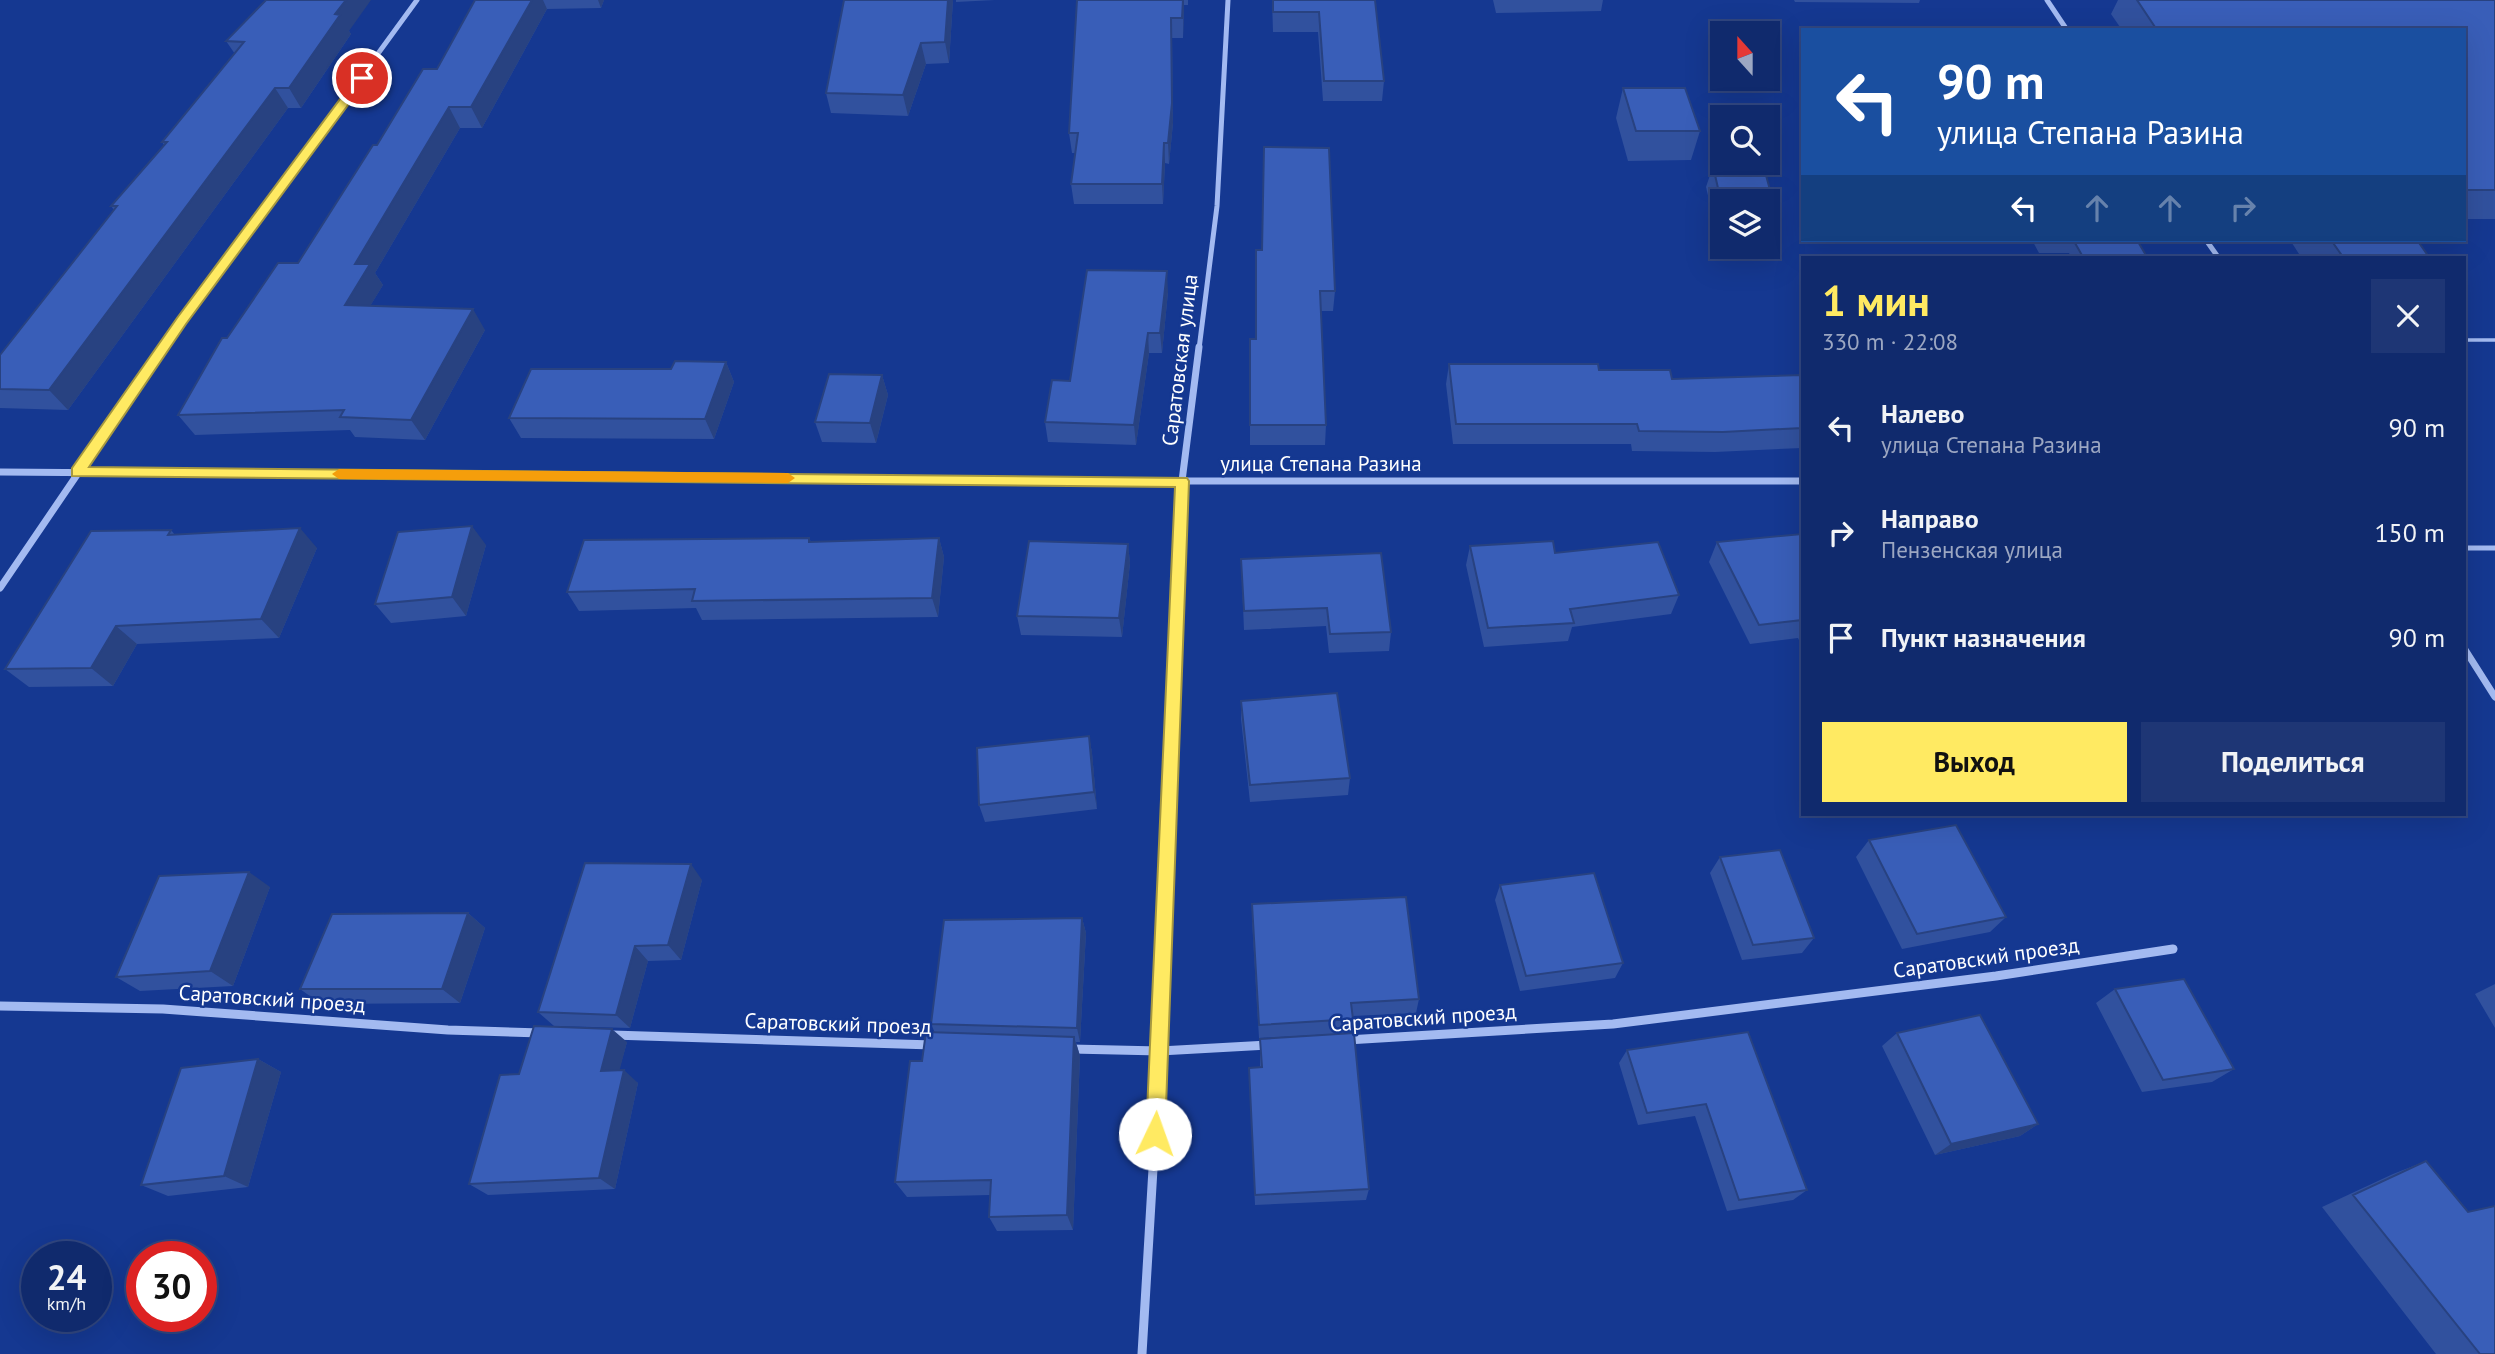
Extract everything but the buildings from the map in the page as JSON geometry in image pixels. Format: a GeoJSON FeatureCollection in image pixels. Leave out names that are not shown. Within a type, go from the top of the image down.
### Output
{"type":"FeatureCollection","features":[{"type":"Feature","properties":{"kind":"street"},"geometry":{"type":"LineString","coordinates":[[0,588],[182,321],[418,0]]}},
{"type":"Feature","properties":{"kind":"street","name":"Саратовская улица"},"geometry":{"type":"LineString","coordinates":[[1142,1354],[1160,1051],[1182,481],[1217,206],[1228,0]]}},
{"type":"Feature","properties":{"kind":"street"},"geometry":{"type":"LineString","coordinates":[[2047,0],[2066,28]]}},
{"type":"Feature","properties":{"kind":"street","name":"улица Степана Разина"},"geometry":{"type":"LineString","coordinates":[[0,472],[1182,481],[1801,481]]}},
{"type":"Feature","properties":{"kind":"street"},"geometry":{"type":"LineString","coordinates":[[2466,651],[2495,698]]}},
{"type":"Feature","properties":{"kind":"street","name":"Саратовский проезд"},"geometry":{"type":"LineString","coordinates":[[1339,1040],[1613,1024],[1996,976],[2173,949]]}},
{"type":"Feature","properties":{"kind":"street","name":"Саратовский проезд"},"geometry":{"type":"LineString","coordinates":[[0,1006],[163,1009],[448,1030],[546,1033]]}},
{"type":"Feature","properties":{"kind":"street","name":"Саратовский проезд"},"geometry":{"type":"LineString","coordinates":[[602,1035],[937,1045]]}},
{"type":"Feature","properties":{"kind":"street"},"geometry":{"type":"LineString","coordinates":[[1063,1048],[1160,1051],[1284,1044]]}},
{"type":"Feature","properties":{"kind":"lane"},"geometry":{"type":"LineString","coordinates":[[2466,340],[2495,340]]}},
{"type":"Feature","properties":{"kind":"lane"},"geometry":{"type":"LineString","coordinates":[[2466,548],[2495,548]]}},
{"type":"Feature","properties":{"kind":"slow traffic"},"geometry":{"type":"LineString","coordinates":[[339,474],[788,478]]}},
{"type":"Feature","properties":{"kind":"route"},"geometry":{"type":"LineString","coordinates":[[362,78],[182,321],[78,472],[1182,481],[1155,1134]]}}]}
